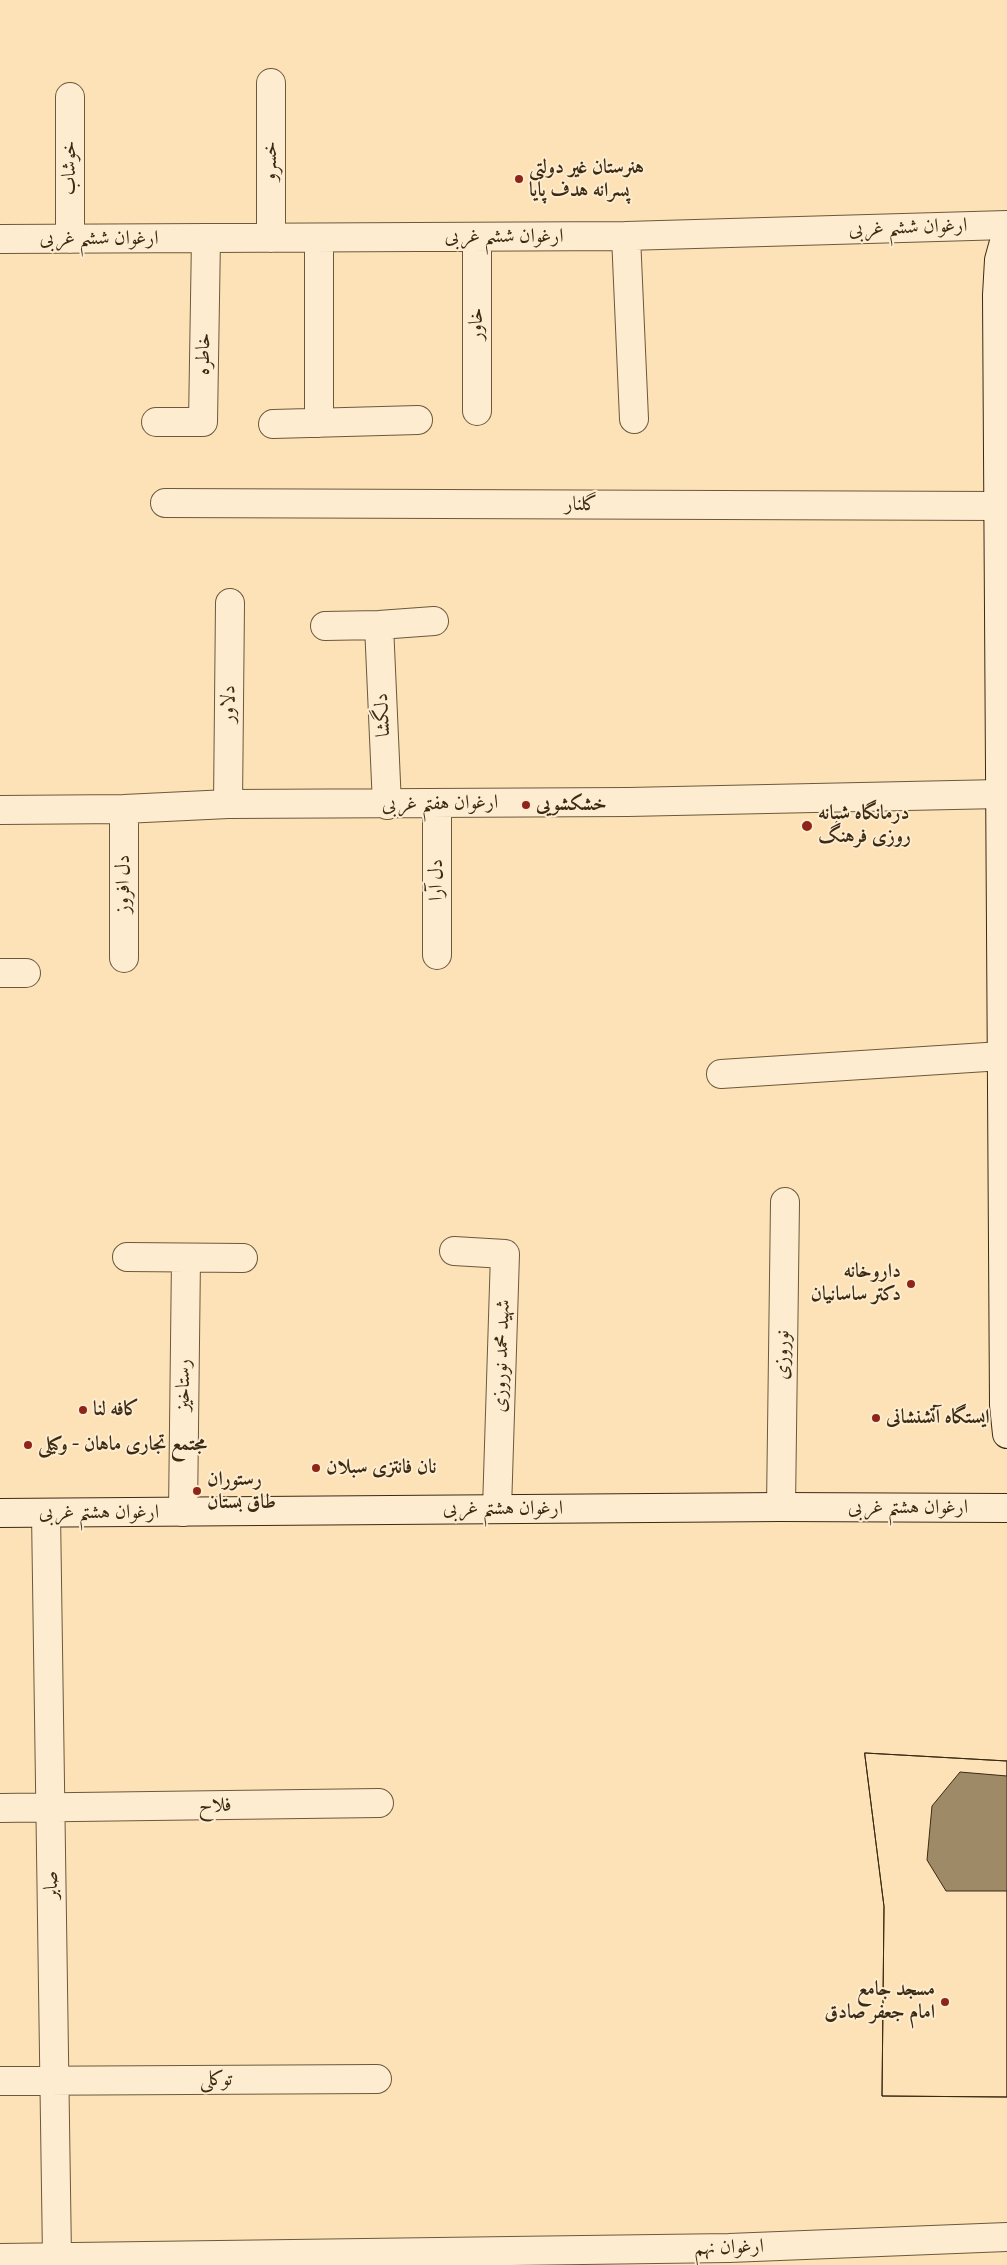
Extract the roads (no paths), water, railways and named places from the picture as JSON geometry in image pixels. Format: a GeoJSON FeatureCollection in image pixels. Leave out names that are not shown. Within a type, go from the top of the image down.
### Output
{"type":"FeatureCollection","features":[{"type":"Feature","properties":{"kind":"street","name":"خسرو"},"geometry":{"type":"LineString","coordinates":[[271,83],[271,238]]}},
{"type":"Feature","properties":{"kind":"street","name":"خوشاب"},"geometry":{"type":"LineString","coordinates":[[70,97],[70,239]]}},
{"type":"Feature","properties":{"kind":"street","name":"ارغوان ششم غربی"},"geometry":{"type":"LineString","coordinates":[[0,239],[626,236],[1007,226]]}},
{"type":"Feature","properties":{"kind":"street"},"geometry":{"type":"LineString","coordinates":[[1007,231],[999,260],[997,295],[1004,1405],[1007,1434]]}},
{"type":"Feature","properties":{"kind":"street"},"geometry":{"type":"LineString","coordinates":[[626,236],[634,419]]}},
{"type":"Feature","properties":{"kind":"street","name":"خاور"},"geometry":{"type":"LineString","coordinates":[[477,237],[477,411]]}},
{"type":"Feature","properties":{"kind":"street","name":"خاطره"},"geometry":{"type":"LineString","coordinates":[[156,422],[203,422],[206,238]]}},
{"type":"Feature","properties":{"kind":"street"},"geometry":{"type":"LineString","coordinates":[[319,423],[320,238]]}},
{"type":"Feature","properties":{"kind":"street"},"geometry":{"type":"LineString","coordinates":[[273,424],[418,420]]}},
{"type":"Feature","properties":{"kind":"street","name":"گلنار"},"geometry":{"type":"LineString","coordinates":[[165,503],[998,506]]}},
{"type":"Feature","properties":{"kind":"street","name":"دلاور"},"geometry":{"type":"LineString","coordinates":[[228,804],[230,603]]}},
{"type":"Feature","properties":{"kind":"street"},"geometry":{"type":"LineString","coordinates":[[325,626],[380,625],[434,621]]}},
{"type":"Feature","properties":{"kind":"street","name":"دلگشا"},"geometry":{"type":"LineString","coordinates":[[380,625],[388,805]]}},
{"type":"Feature","properties":{"kind":"street","name":"ارغوان هفتم غربی"},"geometry":{"type":"LineString","coordinates":[[0,810],[124,809],[228,804],[388,805],[1000,794]]}},
{"type":"Feature","properties":{"kind":"street","name":"دل آرا"},"geometry":{"type":"LineString","coordinates":[[437,804],[437,955]]}},
{"type":"Feature","properties":{"kind":"street","name":"دل افروز"},"geometry":{"type":"LineString","coordinates":[[124,809],[124,958]]}},
{"type":"Feature","properties":{"kind":"street"},"geometry":{"type":"LineString","coordinates":[[720,1074],[1002,1056]]}},
{"type":"Feature","properties":{"kind":"street","name":"نوروزی"},"geometry":{"type":"LineString","coordinates":[[781,1507],[785,1202]]}},
{"type":"Feature","properties":{"kind":"street","name":"شهید محمد نوروزی"},"geometry":{"type":"LineString","coordinates":[[454,1251],[505,1254],[497,1509]]}},
{"type":"Feature","properties":{"kind":"street"},"geometry":{"type":"LineString","coordinates":[[127,1257],[243,1258]]}},
{"type":"Feature","properties":{"kind":"street","name":"رستاخیز"},"geometry":{"type":"LineString","coordinates":[[183,1512],[186,1258]]}},
{"type":"Feature","properties":{"kind":"street","name":"ارغوان هشتم غربی"},"geometry":{"type":"LineString","coordinates":[[0,1513],[781,1507],[1007,1508]]}},
{"type":"Feature","properties":{"kind":"street","name":"صابر"},"geometry":{"type":"LineString","coordinates":[[46,1513],[57,2257]]}},
{"type":"Feature","properties":{"kind":"street","name":"فلاح"},"geometry":{"type":"LineString","coordinates":[[0,1808],[379,1803]]}},
{"type":"Feature","properties":{"kind":"street","name":"توکلی"},"geometry":{"type":"LineString","coordinates":[[0,2081],[377,2079]]}},
{"type":"Feature","properties":{"kind":"street","name":"ارغوان نهم"},"geometry":{"type":"LineString","coordinates":[[0,2258],[57,2257],[126,2260],[729,2257],[1007,2237]]}},
{"type":"Feature","properties":{"kind":"place","name":"هنرستان غیر دولتی پسرانه هدف پایا"},"geometry":{"type":"Point","coordinates":[519,179]}},
{"type":"Feature","properties":{"kind":"place","name":"خشکشویی"},"geometry":{"type":"Point","coordinates":[526,805]}},
{"type":"Feature","properties":{"kind":"place","name":"درمانگاه شبانه روزی فرهنگ"},"geometry":{"type":"Point","coordinates":[807,826]}},
{"type":"Feature","properties":{"kind":"place","name":"داروخانه دکتر ساسانیان"},"geometry":{"type":"Point","coordinates":[911,1284]}},
{"type":"Feature","properties":{"kind":"place","name":"کافه لنا"},"geometry":{"type":"Point","coordinates":[83,1410]}},
{"type":"Feature","properties":{"kind":"place","name":"ایستگاه آتشنشانی"},"geometry":{"type":"Point","coordinates":[876,1418]}},
{"type":"Feature","properties":{"kind":"place","name":"مجتمع تجاری ماهان - وکیلی"},"geometry":{"type":"Point","coordinates":[28,1445]}},
{"type":"Feature","properties":{"kind":"place","name":"نان فانتزی سبلان"},"geometry":{"type":"Point","coordinates":[316,1468]}},
{"type":"Feature","properties":{"kind":"place","name":"رستوران طاق بستان"},"geometry":{"type":"Point","coordinates":[197,1491]}},
{"type":"Feature","properties":{"kind":"place","name":"مسجد جامع امام جعفر صادق"},"geometry":{"type":"Point","coordinates":[945,2002]}}]}
